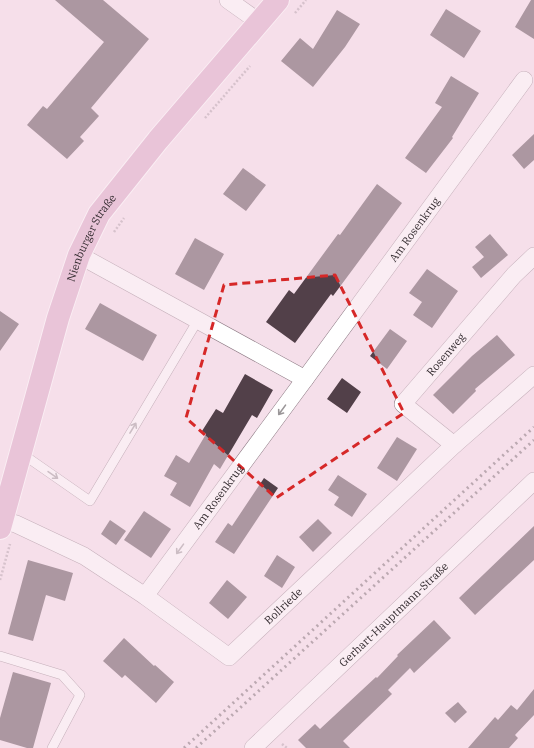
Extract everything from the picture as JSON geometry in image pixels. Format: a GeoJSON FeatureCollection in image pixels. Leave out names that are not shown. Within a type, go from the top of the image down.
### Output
{"type":"FeatureCollection","features":[{"type":"Feature","properties":{"kind":"main road","name":"Nienburger Straße"},"geometry":{"type":"LineString","coordinates":[[6,524],[21,453],[58,318],[79,255],[99,214],[158,140],[278,0]]}},
{"type":"Feature","properties":{"kind":"street"},"geometry":{"type":"LineString","coordinates":[[228,0],[260,22]]}},
{"type":"Feature","properties":{"kind":"street","name":"Am Rosenkrug"},"geometry":{"type":"LineString","coordinates":[[146,596],[524,80]]}},
{"type":"Feature","properties":{"kind":"street"},"geometry":{"type":"LineString","coordinates":[[79,255],[305,379]]}},
{"type":"Feature","properties":{"kind":"street","name":"Rosenweg"},"geometry":{"type":"LineString","coordinates":[[454,445],[403,404],[514,275],[534,256]]}},
{"type":"Feature","properties":{"kind":"street","name":"Bollriede"},"geometry":{"type":"LineString","coordinates":[[6,524],[84,556],[146,596],[229,657],[454,445],[534,375]]}},
{"type":"Feature","properties":{"kind":"street","name":"Gerhart-Hauptmann-Straße"},"geometry":{"type":"LineString","coordinates":[[253,748],[534,481]]}},
{"type":"Feature","properties":{"kind":"lane"},"geometry":{"type":"LineString","coordinates":[[21,453],[90,501],[198,320]]}},
{"type":"Feature","properties":{"kind":"lane"},"geometry":{"type":"LineString","coordinates":[[0,656],[62,675],[80,695],[52,748]]}},
{"type":"Feature","properties":{"kind":"path"},"geometry":{"type":"LineString","coordinates":[[291,17],[306,0]]}},
{"type":"Feature","properties":{"kind":"path"},"geometry":{"type":"LineString","coordinates":[[204,120],[253,63]]}},
{"type":"Feature","properties":{"kind":"path"},"geometry":{"type":"LineString","coordinates":[[110,238],[127,213]]}},
{"type":"Feature","properties":{"kind":"path"},"geometry":{"type":"LineString","coordinates":[[0,580],[6,524]]}},
{"type":"Feature","properties":{"kind":"highlighted area"},"geometry":{"type":"Polygon","coordinates":[[[335,275],[404,413],[276,498],[186,418],[224,285],[335,275]]]}},
{"type":"Feature","properties":{"kind":"building"},"geometry":{"type":"Polygon","coordinates":[[[55,0],[103,0],[149,39],[91,108],[99,116],[80,137],[84,141],[67,159],[27,125],[43,106],[47,109],[104,42],[55,0]]]}},
{"type":"Feature","properties":{"kind":"building"},"geometry":{"type":"Polygon","coordinates":[[[531,0],[534,0],[534,39],[515,27],[531,0]]]}},
{"type":"Feature","properties":{"kind":"building"},"geometry":{"type":"Polygon","coordinates":[[[446,9],[481,31],[464,58],[430,35],[446,9]]]}},
{"type":"Feature","properties":{"kind":"building"},"geometry":{"type":"Polygon","coordinates":[[[337,10],[360,24],[345,47],[313,87],[281,61],[300,38],[313,49],[337,10]]]}},
{"type":"Feature","properties":{"kind":"building"},"geometry":{"type":"Polygon","coordinates":[[[451,76],[479,93],[452,137],[453,138],[426,173],[405,158],[442,107],[435,103],[451,76]]]}},
{"type":"Feature","properties":{"kind":"building"},"geometry":{"type":"Polygon","coordinates":[[[534,134],[534,160],[524,169],[512,155],[534,134]]]}},
{"type":"Feature","properties":{"kind":"building"},"geometry":{"type":"Polygon","coordinates":[[[243,168],[266,185],[246,211],[223,194],[243,168]]]}},
{"type":"Feature","properties":{"kind":"building"},"geometry":{"type":"Polygon","coordinates":[[[377,184],[402,203],[333,296],[331,294],[295,343],[266,322],[289,290],[294,294],[377,184]]]}},
{"type":"Feature","properties":{"kind":"building"},"geometry":{"type":"Polygon","coordinates":[[[490,234],[508,255],[481,278],[472,267],[484,257],[475,247],[490,234]]]}},
{"type":"Feature","properties":{"kind":"building"},"geometry":{"type":"Polygon","coordinates":[[[195,238],[224,254],[204,290],[175,274],[195,238]]]}},
{"type":"Feature","properties":{"kind":"building"},"geometry":{"type":"Polygon","coordinates":[[[427,269],[458,291],[432,328],[413,315],[422,302],[409,293],[427,269]]]}},
{"type":"Feature","properties":{"kind":"building"},"geometry":{"type":"Polygon","coordinates":[[[100,303],[157,335],[143,361],[85,329],[100,303]]]}},
{"type":"Feature","properties":{"kind":"building"},"geometry":{"type":"Polygon","coordinates":[[[0,311],[19,324],[0,351],[0,311]]]}},
{"type":"Feature","properties":{"kind":"building"},"geometry":{"type":"Polygon","coordinates":[[[390,329],[407,341],[387,369],[370,356],[390,329]]]}},
{"type":"Feature","properties":{"kind":"building"},"geometry":{"type":"Polygon","coordinates":[[[497,335],[515,355],[475,389],[476,391],[453,414],[433,395],[472,356],[497,335]]]}},
{"type":"Feature","properties":{"kind":"building"},"geometry":{"type":"Polygon","coordinates":[[[245,374],[273,390],[257,418],[252,415],[220,469],[214,464],[190,507],[170,495],[177,483],[164,476],[176,455],[189,463],[206,434],[202,431],[216,409],[223,413],[245,374]]]}},
{"type":"Feature","properties":{"kind":"building"},"geometry":{"type":"Polygon","coordinates":[[[342,378],[361,392],[347,413],[327,399],[342,378]]]}},
{"type":"Feature","properties":{"kind":"building"},"geometry":{"type":"Polygon","coordinates":[[[397,437],[417,449],[397,481],[377,468],[397,437]]]}},
{"type":"Feature","properties":{"kind":"building"},"geometry":{"type":"Polygon","coordinates":[[[338,475],[367,494],[352,517],[334,505],[339,497],[328,490],[338,475]]]}},
{"type":"Feature","properties":{"kind":"building"},"geometry":{"type":"Polygon","coordinates":[[[264,478],[278,488],[234,554],[215,542],[228,523],[232,526],[264,478]]]}},
{"type":"Feature","properties":{"kind":"building"},"geometry":{"type":"Polygon","coordinates":[[[144,511],[171,529],[151,558],[124,540],[144,511]]]}},
{"type":"Feature","properties":{"kind":"building"},"geometry":{"type":"Polygon","coordinates":[[[318,519],[332,533],[313,552],[299,537],[318,519]]]}},
{"type":"Feature","properties":{"kind":"building"},"geometry":{"type":"Polygon","coordinates":[[[110,520],[126,531],[116,545],[101,534],[110,520]]]}},
{"type":"Feature","properties":{"kind":"building"},"geometry":{"type":"Polygon","coordinates":[[[534,526],[534,560],[475,615],[459,598],[534,526]]]}},
{"type":"Feature","properties":{"kind":"building"},"geometry":{"type":"Polygon","coordinates":[[[277,555],[295,567],[282,588],[264,576],[277,555]]]}},
{"type":"Feature","properties":{"kind":"building"},"geometry":{"type":"Polygon","coordinates":[[[28,560],[73,573],[65,601],[46,595],[33,641],[8,634],[28,560]]]}},
{"type":"Feature","properties":{"kind":"building"},"geometry":{"type":"Polygon","coordinates":[[[227,580],[247,597],[228,619],[209,603],[227,580]]]}},
{"type":"Feature","properties":{"kind":"building"},"geometry":{"type":"Polygon","coordinates":[[[434,620],[451,638],[414,673],[410,668],[388,690],[392,694],[343,741],[350,748],[306,748],[298,740],[315,724],[320,729],[376,677],[377,678],[398,656],[397,655],[434,620]]]}},
{"type":"Feature","properties":{"kind":"building"},"geometry":{"type":"Polygon","coordinates":[[[124,638],[154,666],[155,665],[174,682],[156,703],[125,675],[122,678],[103,661],[124,638]]]}},
{"type":"Feature","properties":{"kind":"building"},"geometry":{"type":"Polygon","coordinates":[[[13,672],[51,683],[33,748],[27,748],[0,740],[0,718],[13,672]]]}},
{"type":"Feature","properties":{"kind":"building"},"geometry":{"type":"Polygon","coordinates":[[[534,689],[534,715],[515,735],[518,738],[509,748],[468,748],[495,717],[498,720],[511,705],[517,710],[534,689]]]}},
{"type":"Feature","properties":{"kind":"building"},"geometry":{"type":"Polygon","coordinates":[[[458,702],[467,712],[455,723],[445,713],[458,702]]]}},
{"type":"Feature","properties":{"kind":"railway"},"geometry":{"type":"LineString","coordinates":[[184,748],[534,427]]}},
{"type":"Feature","properties":{"kind":"railway"},"geometry":{"type":"LineString","coordinates":[[196,748],[534,440]]}}]}
